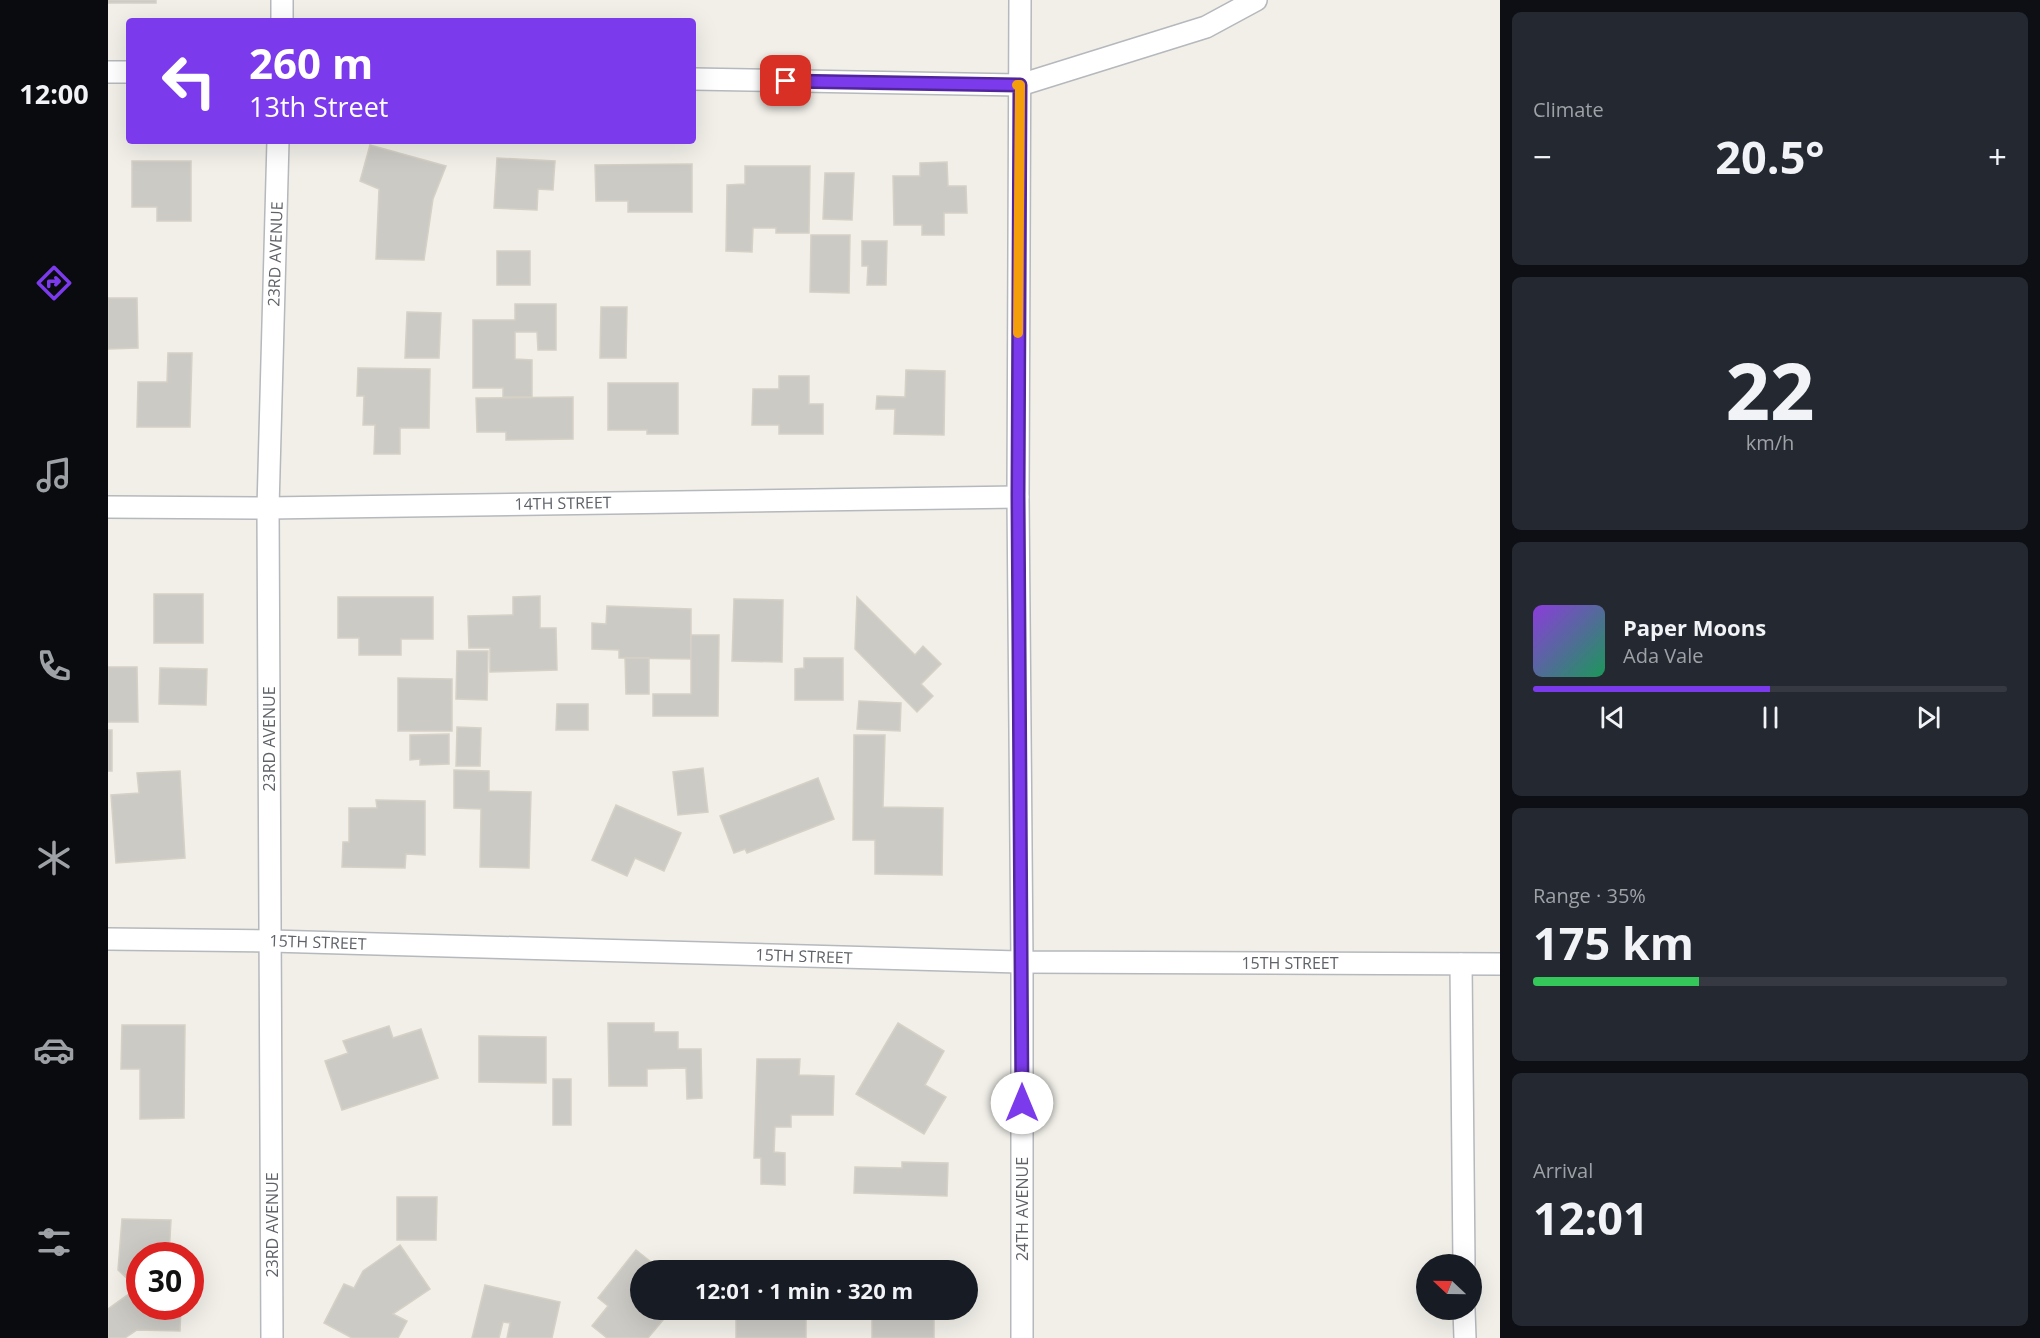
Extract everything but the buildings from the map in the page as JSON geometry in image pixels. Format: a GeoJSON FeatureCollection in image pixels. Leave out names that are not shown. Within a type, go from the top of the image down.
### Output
{"type":"FeatureCollection","features":[{"type":"Feature","properties":{"kind":"street"},"geometry":{"type":"LineString","coordinates":[[282,0],[282,18]]}},
{"type":"Feature","properties":{"kind":"street","name":"24TH AVENUE"},"geometry":{"type":"LineString","coordinates":[[1020,0],[1018,496],[1022,1338]]}},
{"type":"Feature","properties":{"kind":"street"},"geometry":{"type":"LineString","coordinates":[[696,79],[1020,85],[1206,27],[1256,0]]}},
{"type":"Feature","properties":{"kind":"street"},"geometry":{"type":"LineString","coordinates":[[108,72],[126,72]]}},
{"type":"Feature","properties":{"kind":"street","name":"23RD AVENUE"},"geometry":{"type":"LineString","coordinates":[[272,1338],[268,508],[278,144]]}},
{"type":"Feature","properties":{"kind":"street","name":"14TH STREET"},"geometry":{"type":"LineString","coordinates":[[108,507],[268,508],[1018,496]]}},
{"type":"Feature","properties":{"kind":"street","name":"15TH STREET"},"geometry":{"type":"LineString","coordinates":[[108,939],[271,941],[1022,962],[1500,964]]}},
{"type":"Feature","properties":{"kind":"street"},"geometry":{"type":"LineString","coordinates":[[1461,964],[1464,1254]]}},
{"type":"Feature","properties":{"kind":"street"},"geometry":{"type":"LineString","coordinates":[[1464,1320],[1465,1338]]}},
{"type":"Feature","properties":{"kind":"slow traffic"},"geometry":{"type":"LineString","coordinates":[[1017,85],[1020,85],[1018,333]]}},
{"type":"Feature","properties":{"kind":"route"},"geometry":{"type":"LineString","coordinates":[[786,81],[1020,85],[1018,496],[1022,1103]]}}]}
